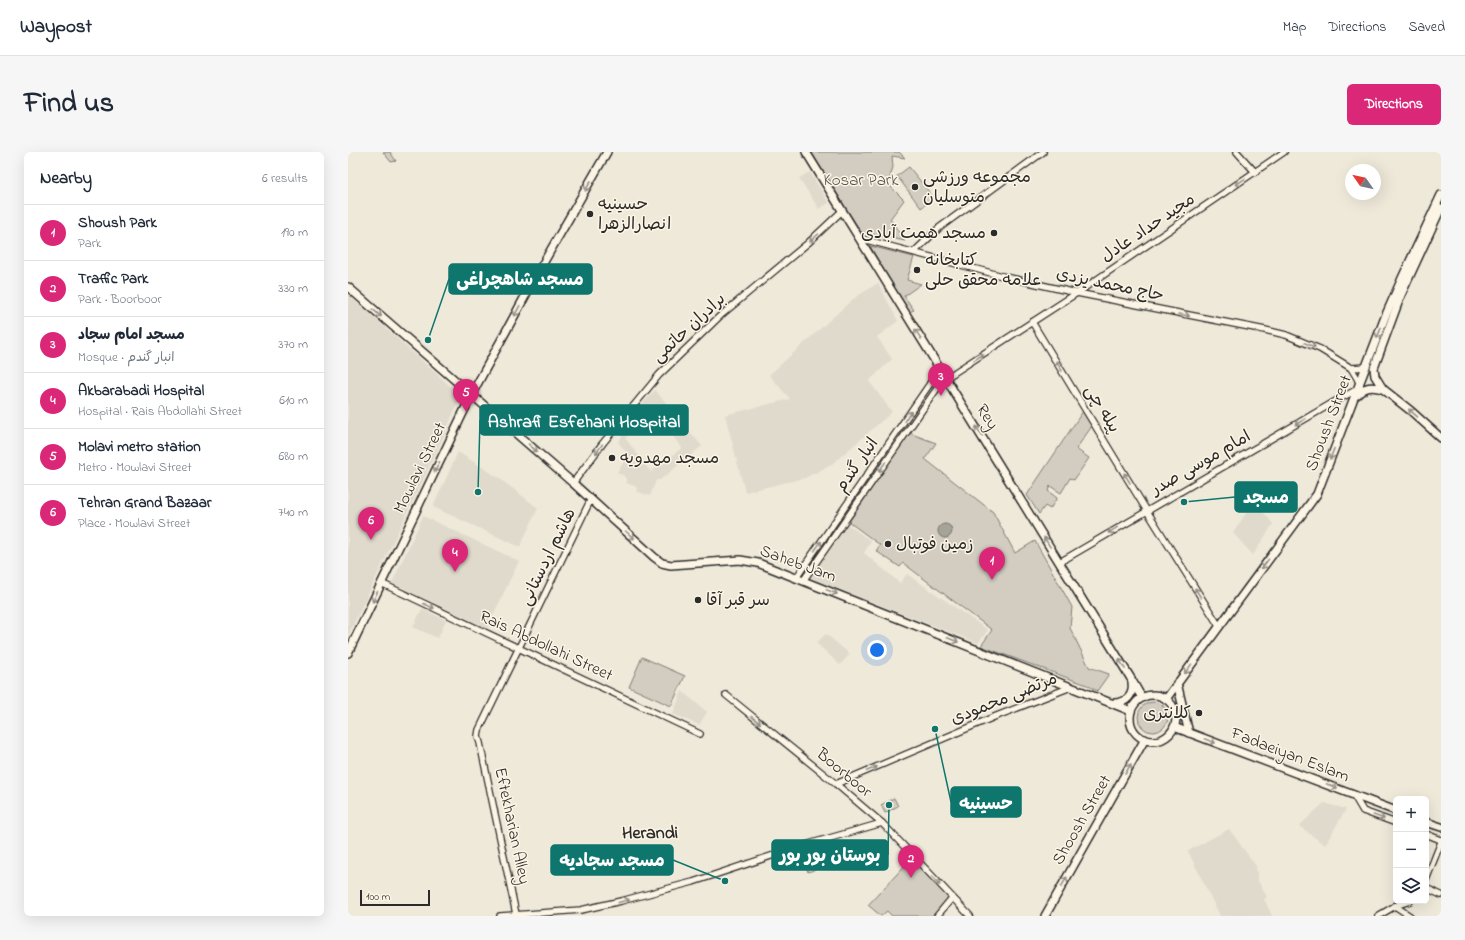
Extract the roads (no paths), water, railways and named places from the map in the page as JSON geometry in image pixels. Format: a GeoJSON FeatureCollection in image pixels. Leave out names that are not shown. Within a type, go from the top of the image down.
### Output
{"type":"FeatureCollection","features":[{"type":"Feature","properties":{"kind":"main road","name":"Mowlavi Street"},"geometry":{"type":"LineString","coordinates":[[348,653],[472,395],[541,267],[607,152]]}},
{"type":"Feature","properties":{"kind":"main road","name":"Rey"},"geometry":{"type":"LineString","coordinates":[[806,152],[1060,562],[1142,698]]}},
{"type":"Feature","properties":{"kind":"main road","name":"Shoush Street"},"geometry":{"type":"LineString","coordinates":[[1370,367],[1403,276],[1441,197]]}},
{"type":"Feature","properties":{"kind":"main road","name":"Shoush Street"},"geometry":{"type":"LineString","coordinates":[[1166,699],[1317,494],[1358,390],[1370,367],[1403,290],[1441,208]]}},
{"type":"Feature","properties":{"kind":"main road","name":"Saheb Jam"},"geometry":{"type":"LineString","coordinates":[[348,287],[573,483],[654,557],[667,565],[740,560],[758,563],[1131,711]]}},
{"type":"Feature","properties":{"kind":"main road"},"geometry":{"type":"LineString","coordinates":[[1370,367],[1383,389],[1411,410],[1441,438]]}},
{"type":"Feature","properties":{"kind":"main road"},"geometry":{"type":"LineString","coordinates":[[1358,390],[1360,391],[1369,387],[1383,389]]}},
{"type":"Feature","properties":{"kind":"main road"},"geometry":{"type":"LineString","coordinates":[[1112,703],[1124,701],[1131,696],[1132,688],[1130,677]]}},
{"type":"Feature","properties":{"kind":"main road"},"geometry":{"type":"LineString","coordinates":[[1177,683],[1189,733]]}},
{"type":"Feature","properties":{"kind":"main road"},"geometry":{"type":"LineString","coordinates":[[1153,695],[1166,699],[1175,711],[1176,716],[1174,727],[1161,739],[1144,739],[1132,728],[1130,717],[1131,711],[1142,698],[1153,695]]}},
{"type":"Feature","properties":{"kind":"main road","name":"Fadaeiyan Eslam"},"geometry":{"type":"LineString","coordinates":[[1174,727],[1393,809]]}},
{"type":"Feature","properties":{"kind":"main road","name":"Shoosh Street"},"geometry":{"type":"LineString","coordinates":[[1045,916],[1144,739]]}},
{"type":"Feature","properties":{"kind":"main road"},"geometry":{"type":"LineString","coordinates":[[1429,823],[1441,827]]}},
{"type":"Feature","properties":{"kind":"street"},"geometry":{"type":"LineString","coordinates":[[914,252],[939,228],[1043,152]]}},
{"type":"Feature","properties":{"kind":"street"},"geometry":{"type":"LineString","coordinates":[[1237,152],[1254,172]]}},
{"type":"Feature","properties":{"kind":"street","name":"مجید حداد عادل"},"geometry":{"type":"LineString","coordinates":[[946,378],[1077,294],[1284,152]]}},
{"type":"Feature","properties":{"kind":"street","name":"برادران حاتمی"},"geometry":{"type":"LineString","coordinates":[[573,483],[603,443],[659,375],[720,316],[805,245],[842,211]]}},
{"type":"Feature","properties":{"kind":"street","name":"حاج محمد یزدی"},"geometry":{"type":"LineString","coordinates":[[859,238],[1077,294],[1286,335],[1320,349],[1350,368],[1357,378],[1358,390]]}},
{"type":"Feature","properties":{"kind":"street","name":"پیله چی"},"geometry":{"type":"LineString","coordinates":[[1032,322],[1219,626]]}},
{"type":"Feature","properties":{"kind":"street","name":"انبار گندم"},"geometry":{"type":"LineString","coordinates":[[800,579],[929,385],[939,367]]}},
{"type":"Feature","properties":{"kind":"street"},"geometry":{"type":"LineString","coordinates":[[1350,368],[1370,367]]}},
{"type":"Feature","properties":{"kind":"street","name":"انبار گندم"},"geometry":{"type":"LineString","coordinates":[[800,579],[946,378]]}},
{"type":"Feature","properties":{"kind":"street","name":"امام موسی صدر"},"geometry":{"type":"LineString","coordinates":[[1060,562],[1341,398],[1358,390]]}},
{"type":"Feature","properties":{"kind":"street"},"geometry":{"type":"LineString","coordinates":[[893,437],[900,442]]}},
{"type":"Feature","properties":{"kind":"street","name":"هاشم اردستانی"},"geometry":{"type":"LineString","coordinates":[[484,721],[591,499]]}},
{"type":"Feature","properties":{"kind":"street","name":"Rais Abdollahi Street"},"geometry":{"type":"LineString","coordinates":[[381,583],[700,734]]}},
{"type":"Feature","properties":{"kind":"street","name":"مرتضی محمودی"},"geometry":{"type":"LineString","coordinates":[[836,784],[1072,687]]}},
{"type":"Feature","properties":{"kind":"street","name":"Boorboor"},"geometry":{"type":"LineString","coordinates":[[726,695],[882,823],[970,916]]}},
{"type":"Feature","properties":{"kind":"street","name":"Eftekharian Alley"},"geometry":{"type":"LineString","coordinates":[[484,721],[479,730],[480,743],[517,915]]}},
{"type":"Feature","properties":{"kind":"street"},"geometry":{"type":"LineString","coordinates":[[1353,794],[1363,811],[1393,822]]}},
{"type":"Feature","properties":{"kind":"street"},"geometry":{"type":"LineString","coordinates":[[500,916],[581,910],[622,901],[693,882],[795,848],[882,823]]}},
{"type":"Feature","properties":{"kind":"street"},"geometry":{"type":"LineString","coordinates":[[1429,835],[1441,841],[1429,872]]}},
{"type":"Feature","properties":{"kind":"street"},"geometry":{"type":"LineString","coordinates":[[1429,889],[1441,895]]}},
{"type":"Feature","properties":{"kind":"street"},"geometry":{"type":"LineString","coordinates":[[937,916],[952,898]]}},
{"type":"Feature","properties":{"kind":"street"},"geometry":{"type":"LineString","coordinates":[[1378,916],[1394,906],[1400,904]]}},
{"type":"Feature","properties":{"kind":"street"},"geometry":{"type":"LineString","coordinates":[[1394,906],[1410,916]]}},
{"type":"Feature","properties":{"kind":"place","name":"مجموعه ورزشی متوسلیان"},"geometry":{"type":"Point","coordinates":[915,187]}},
{"type":"Feature","properties":{"kind":"place","name":"حسینیه انصارالزهرا"},"geometry":{"type":"Point","coordinates":[590,214]}},
{"type":"Feature","properties":{"kind":"place","name":"مسجد همت آبادی"},"geometry":{"type":"Point","coordinates":[994,233]}},
{"type":"Feature","properties":{"kind":"place","name":"کتابخانه علامه محقق حلی"},"geometry":{"type":"Point","coordinates":[917,270]}},
{"type":"Feature","properties":{"kind":"place","name":"مسجد شاهچراغی"},"geometry":{"type":"Point","coordinates":[428,340]}},
{"type":"Feature","properties":{"kind":"place","name":"مسجد امام سجاد"},"geometry":{"type":"Point","coordinates":[941,396]}},
{"type":"Feature","properties":{"kind":"place","name":"Molavi metro station"},"geometry":{"type":"Point","coordinates":[466,412]}},
{"type":"Feature","properties":{"kind":"place","name":"مسجد مهدویه"},"geometry":{"type":"Point","coordinates":[612,458]}},
{"type":"Feature","properties":{"kind":"place","name":"Ashrafi Esfehani Hospital"},"geometry":{"type":"Point","coordinates":[478,492]}},
{"type":"Feature","properties":{"kind":"place","name":"مسجد"},"geometry":{"type":"Point","coordinates":[1184,502]}},
{"type":"Feature","properties":{"kind":"place","name":"Tehran Grand Bazaar"},"geometry":{"type":"Point","coordinates":[371,540]}},
{"type":"Feature","properties":{"kind":"place","name":"زمین فوتبال"},"geometry":{"type":"Point","coordinates":[888,544]}},
{"type":"Feature","properties":{"kind":"place","name":"Akbarabadi Hospital"},"geometry":{"type":"Point","coordinates":[455,572]}},
{"type":"Feature","properties":{"kind":"place","name":"Shoush Park"},"geometry":{"type":"Point","coordinates":[992,580]}},
{"type":"Feature","properties":{"kind":"place","name":"سر قبر آقا"},"geometry":{"type":"Point","coordinates":[698,600]}},
{"type":"Feature","properties":{"kind":"place","name":"کلانتری"},"geometry":{"type":"Point","coordinates":[1199,713]}},
{"type":"Feature","properties":{"kind":"place","name":"حسینیه"},"geometry":{"type":"Point","coordinates":[935,729]}},
{"type":"Feature","properties":{"kind":"place","name":"بوستان بور بور"},"geometry":{"type":"Point","coordinates":[889,805]}},
{"type":"Feature","properties":{"kind":"place","name":"Traffic Park"},"geometry":{"type":"Point","coordinates":[911,878]}},
{"type":"Feature","properties":{"kind":"place","name":"مسجد سجادیه"},"geometry":{"type":"Point","coordinates":[725,881]}},
{"type":"Feature","properties":{"kind":"district","name":"Herandi"},"geometry":{"type":"Point","coordinates":[650,834]}},
{"type":"Feature","properties":{"kind":"park label","name":"Kosar Park"},"geometry":{"type":"Point","coordinates":[861,180]}}]}
